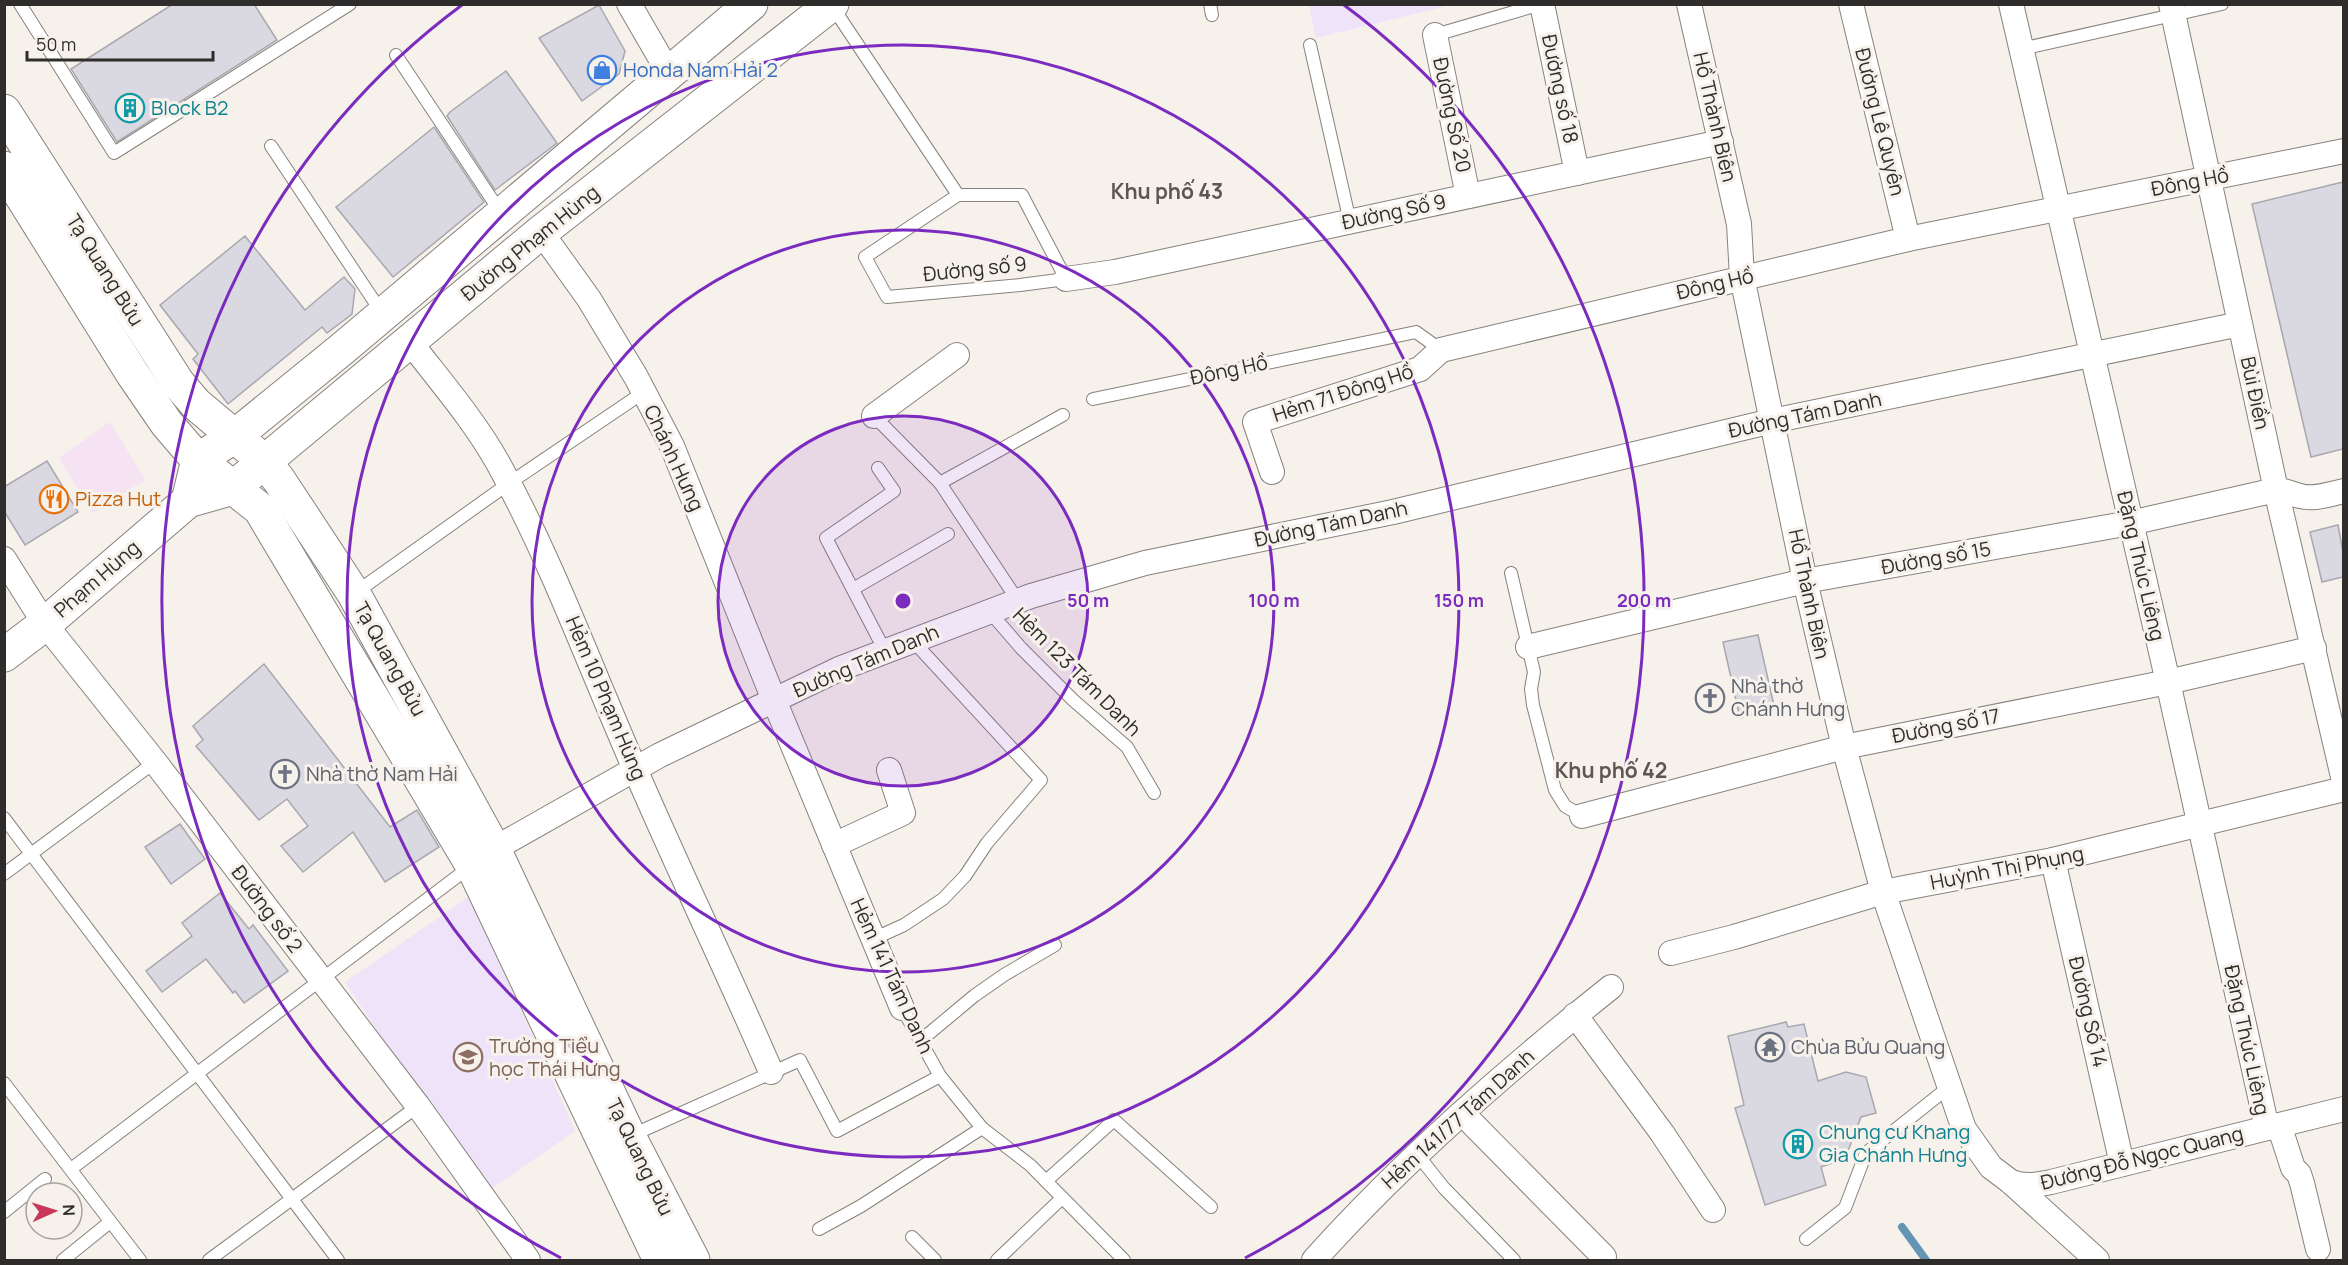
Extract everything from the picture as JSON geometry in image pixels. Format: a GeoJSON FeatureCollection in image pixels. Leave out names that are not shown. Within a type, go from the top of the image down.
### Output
{"type":"FeatureCollection","features":[{"type":"Feature","properties":{"kind":"main road","name":"Đường Phạm Hùng"},"geometry":{"type":"LineString","coordinates":[[235,436],[751,4]]}},
{"type":"Feature","properties":{"kind":"main road","name":"Đường Phạm Hùng"},"geometry":{"type":"LineString","coordinates":[[233,488],[541,232],[831,5]]}},
{"type":"Feature","properties":{"kind":"main road","name":"Tạ Quang Bửu"},"geometry":{"type":"LineString","coordinates":[[4,111],[162,361],[196,404],[264,461],[354,594],[483,857],[672,1258]]}},
{"type":"Feature","properties":{"kind":"main road","name":"Tạ Quang Bửu"},"geometry":{"type":"LineString","coordinates":[[4,168],[167,424],[198,460],[260,509],[483,857],[628,1136],[672,1258]]}},
{"type":"Feature","properties":{"kind":"main road"},"geometry":{"type":"LineString","coordinates":[[188,501],[198,460],[235,436]]}},
{"type":"Feature","properties":{"kind":"main road","name":"Phạm Hùng"},"geometry":{"type":"LineString","coordinates":[[4,655],[45,624],[188,501],[233,488]]}},
{"type":"Feature","properties":{"kind":"street"},"geometry":{"type":"LineString","coordinates":[[629,4],[669,73]]}},
{"type":"Feature","properties":{"kind":"street","name":"Đường số 18"},"geometry":{"type":"LineString","coordinates":[[1542,4],[1578,173]]}},
{"type":"Feature","properties":{"kind":"street","name":"Hồ Thành Biên"},"geometry":{"type":"LineString","coordinates":[[1689,4],[1739,224],[1742,277],[1805,581],[1844,747],[1883,892],[1948,1087],[1964,1129],[1973,1145],[1991,1167],[2011,1182],[2097,1260]]}},
{"type":"Feature","properties":{"kind":"street","name":"Đường Lê Quyên"},"geometry":{"type":"LineString","coordinates":[[1851,4],[1908,239]]}},
{"type":"Feature","properties":{"kind":"street","name":"Đặng Thúc Liêng"},"geometry":{"type":"LineString","coordinates":[[2011,4],[2200,824],[2273,1126],[2293,1168],[2299,1174],[2318,1249]]}},
{"type":"Feature","properties":{"kind":"street","name":"Bùi Điền"},"geometry":{"type":"LineString","coordinates":[[2172,10],[2276,490],[2343,781]]}},
{"type":"Feature","properties":{"kind":"street","name":"Đường Số 20"},"geometry":{"type":"LineString","coordinates":[[1435,35],[1468,196]]}},
{"type":"Feature","properties":{"kind":"street","name":"Đường Số 9"},"geometry":{"type":"LineString","coordinates":[[1066,279],[1115,272],[1721,142]]}},
{"type":"Feature","properties":{"kind":"street","name":"Đông Hồ"},"geometry":{"type":"LineString","coordinates":[[1441,350],[1908,239],[2343,151]]}},
{"type":"Feature","properties":{"kind":"street","name":"Chánh Hưng"},"geometry":{"type":"LineString","coordinates":[[541,232],[589,299],[672,446],[774,700]]}},
{"type":"Feature","properties":{"kind":"street","name":"Đường Tám Danh"},"geometry":{"type":"LineString","coordinates":[[483,857],[635,769],[838,669],[1018,601],[1145,563],[1393,512],[1772,421],[2240,324]]}},
{"type":"Feature","properties":{"kind":"street","name":"Hẻm 10 Phạm Hùng"},"geometry":{"type":"LineString","coordinates":[[410,342],[468,417],[498,463],[543,552],[635,769],[771,1072]]}},
{"type":"Feature","properties":{"kind":"street","name":"Hẻm 71 Đông Hồ"},"geometry":{"type":"LineString","coordinates":[[1272,472],[1255,422],[1420,369],[1441,350]]}},
{"type":"Feature","properties":{"kind":"street"},"geometry":{"type":"LineString","coordinates":[[874,416],[957,355]]}},
{"type":"Feature","properties":{"kind":"street","name":"Đường số 15"},"geometry":{"type":"LineString","coordinates":[[1528,647],[1805,581],[2130,523],[2276,490],[2286,490],[2301,497],[2318,497],[2343,491]]}},
{"type":"Feature","properties":{"kind":"street","name":"Đường số 2"},"geometry":{"type":"LineString","coordinates":[[4,559],[45,624],[155,762],[418,1106],[528,1260]]}},
{"type":"Feature","properties":{"kind":"street","name":"Đường số 17"},"geometry":{"type":"LineString","coordinates":[[1582,816],[1844,747],[2168,682],[2314,648]]}},
{"type":"Feature","properties":{"kind":"street","name":"Hẻm 141 Tám Danh"},"geometry":{"type":"LineString","coordinates":[[774,700],[902,1008]]}},
{"type":"Feature","properties":{"kind":"street"},"geometry":{"type":"LineString","coordinates":[[834,845],[903,813],[889,770]]}},
{"type":"Feature","properties":{"kind":"street","name":"Huỳnh Thị Phụng"},"geometry":{"type":"LineString","coordinates":[[1671,952],[1734,937],[1883,892],[2053,860],[2343,789]]}},
{"type":"Feature","properties":{"kind":"street","name":"Đường Số 14"},"geometry":{"type":"LineString","coordinates":[[2053,860],[2122,1164]]}},
{"type":"Feature","properties":{"kind":"street","name":"Hẻm 141/77 Tám Danh"},"geometry":{"type":"LineString","coordinates":[[1314,1260],[1360,1209],[1417,1154],[1575,1015],[1611,987]]}},
{"type":"Feature","properties":{"kind":"street"},"geometry":{"type":"LineString","coordinates":[[1575,1015],[1662,1133],[1713,1210]]}},
{"type":"Feature","properties":{"kind":"street","name":"Đường Đỗ Ngọc Quang"},"geometry":{"type":"LineString","coordinates":[[2011,1182],[2032,1185],[2343,1109]]}},
{"type":"Feature","properties":{"kind":"street"},"geometry":{"type":"LineString","coordinates":[[1462,1113],[1604,1257]]}},
{"type":"Feature","properties":{"kind":"lane"},"geometry":{"type":"LineString","coordinates":[[20,4],[114,153],[350,4]]}},
{"type":"Feature","properties":{"kind":"lane"},"geometry":{"type":"LineString","coordinates":[[1435,35],[1480,20],[1542,4]]}},
{"type":"Feature","properties":{"kind":"lane"},"geometry":{"type":"LineString","coordinates":[[2021,49],[2172,10],[2222,4]]}},
{"type":"Feature","properties":{"kind":"lane"},"geometry":{"type":"LineString","coordinates":[[831,5],[958,195],[1022,195],[1066,279]]}},
{"type":"Feature","properties":{"kind":"lane"},"geometry":{"type":"LineString","coordinates":[[1310,45],[1350,222]]}},
{"type":"Feature","properties":{"kind":"lane"},"geometry":{"type":"LineString","coordinates":[[396,56],[502,214]]}},
{"type":"Feature","properties":{"kind":"lane"},"geometry":{"type":"LineString","coordinates":[[271,147],[383,314]]}},
{"type":"Feature","properties":{"kind":"lane","name":"Đường số 9"},"geometry":{"type":"LineString","coordinates":[[958,195],[865,257],[887,297],[1066,279]]}},
{"type":"Feature","properties":{"kind":"lane","name":"Đông Hồ"},"geometry":{"type":"LineString","coordinates":[[1093,399],[1416,332],[1441,350]]}},
{"type":"Feature","properties":{"kind":"lane"},"geometry":{"type":"LineString","coordinates":[[354,594],[508,484],[644,393]]}},
{"type":"Feature","properties":{"kind":"lane"},"geometry":{"type":"LineString","coordinates":[[940,483],[1063,415]]}},
{"type":"Feature","properties":{"kind":"lane"},"geometry":{"type":"LineString","coordinates":[[874,416],[940,483],[1018,601]]}},
{"type":"Feature","properties":{"kind":"lane"},"geometry":{"type":"LineString","coordinates":[[878,468],[894,491],[826,538],[885,651]]}},
{"type":"Feature","properties":{"kind":"lane"},"geometry":{"type":"LineString","coordinates":[[853,589],[948,534]]}},
{"type":"Feature","properties":{"kind":"lane"},"geometry":{"type":"LineString","coordinates":[[1511,573],[1534,672],[1533,705],[1555,790],[1565,806],[1582,816]]}},
{"type":"Feature","properties":{"kind":"lane","name":"Hẻm 123 Tám Danh"},"geometry":{"type":"LineString","coordinates":[[990,612],[1021,648],[1072,700],[1127,747],[1154,792]]}},
{"type":"Feature","properties":{"kind":"lane"},"geometry":{"type":"LineString","coordinates":[[873,939],[904,925],[943,899],[965,876],[987,843],[1041,780],[913,641]]}},
{"type":"Feature","properties":{"kind":"lane"},"geometry":{"type":"LineString","coordinates":[[4,873],[155,762]]}},
{"type":"Feature","properties":{"kind":"lane"},"geometry":{"type":"LineString","coordinates":[[4,818],[338,1260]]}},
{"type":"Feature","properties":{"kind":"lane"},"geometry":{"type":"LineString","coordinates":[[71,1169],[198,1074],[320,978],[483,857]]}},
{"type":"Feature","properties":{"kind":"lane"},"geometry":{"type":"LineString","coordinates":[[920,1041],[974,996],[1055,945]]}},
{"type":"Feature","properties":{"kind":"lane","name":"Hẻm 141 Tám Danh"},"geometry":{"type":"LineString","coordinates":[[902,1008],[940,1076],[982,1128],[1030,1165],[1124,1260]]}},
{"type":"Feature","properties":{"kind":"lane"},"geometry":{"type":"LineString","coordinates":[[628,1136],[800,1060],[837,1131],[940,1076]]}},
{"type":"Feature","properties":{"kind":"lane"},"geometry":{"type":"LineString","coordinates":[[4,1083],[140,1260]]}},
{"type":"Feature","properties":{"kind":"lane"},"geometry":{"type":"LineString","coordinates":[[1806,1239],[1845,1208],[1866,1154],[1948,1087]]}},
{"type":"Feature","properties":{"kind":"lane"},"geometry":{"type":"LineString","coordinates":[[209,1260],[418,1106]]}},
{"type":"Feature","properties":{"kind":"lane"},"geometry":{"type":"LineString","coordinates":[[1046,1181],[1114,1120],[1211,1206]]}},
{"type":"Feature","properties":{"kind":"lane"},"geometry":{"type":"LineString","coordinates":[[819,1229],[861,1206],[982,1128]]}},
{"type":"Feature","properties":{"kind":"lane"},"geometry":{"type":"LineString","coordinates":[[1417,1154],[1444,1188],[1514,1260]]}},
{"type":"Feature","properties":{"kind":"lane"},"geometry":{"type":"LineString","coordinates":[[4,1212],[45,1179]]}},
{"type":"Feature","properties":{"kind":"lane"},"geometry":{"type":"LineString","coordinates":[[998,1260],[1062,1198]]}},
{"type":"Feature","properties":{"kind":"lane"},"geometry":{"type":"LineString","coordinates":[[63,1260],[110,1222]]}},
{"type":"Feature","properties":{"kind":"lane"},"geometry":{"type":"LineString","coordinates":[[912,1237],[935,1260]]}},
{"type":"Feature","properties":{"kind":"shaded area"},"geometry":{"type":"Polygon","coordinates":[[[1309,4],[1451,5],[1316,38],[1309,4]]]}},
{"type":"Feature","properties":{"kind":"shaded area"},"geometry":{"type":"Polygon","coordinates":[[[110,422],[145,480],[93,513],[59,458],[110,422]]]}},
{"type":"Feature","properties":{"kind":"shaded area","name":"Trường Tiểu học Thái Hưng"},"geometry":{"type":"Polygon","coordinates":[[[470,896],[575,1131],[484,1194],[345,982],[470,896]]]}},
{"type":"Feature","properties":{"kind":"building","name":"Block B2"},"geometry":{"type":"Polygon","coordinates":[[[173,4],[254,4],[277,40],[117,142],[71,69],[173,4]]]}},
{"type":"Feature","properties":{"kind":"building"},"geometry":{"type":"Polygon","coordinates":[[[599,5],[625,51],[619,74],[582,101],[539,38],[599,5]]]}},
{"type":"Feature","properties":{"kind":"building"},"geometry":{"type":"Polygon","coordinates":[[[506,71],[557,143],[495,190],[447,116],[506,71]]]}},
{"type":"Feature","properties":{"kind":"building"},"geometry":{"type":"Polygon","coordinates":[[[434,127],[484,202],[393,277],[336,207],[434,127]]]}},
{"type":"Feature","properties":{"kind":"building"},"geometry":{"type":"Polygon","coordinates":[[[2343,182],[2343,449],[2311,457],[2252,204],[2343,182]]]}},
{"type":"Feature","properties":{"kind":"building"},"geometry":{"type":"Polygon","coordinates":[[[245,236],[305,310],[344,277],[355,289],[352,314],[327,333],[322,327],[228,404],[193,359],[198,354],[160,305],[245,236]]]}},
{"type":"Feature","properties":{"kind":"building"},"geometry":{"type":"Polygon","coordinates":[[[47,461],[78,512],[25,545],[4,511],[4,487],[47,461]]]}},
{"type":"Feature","properties":{"kind":"building"},"geometry":{"type":"Polygon","coordinates":[[[2338,525],[2343,552],[2343,577],[2322,582],[2310,532],[2338,525]]]}},
{"type":"Feature","properties":{"kind":"building","name":"Nhà thờ Chánh Hưng"},"geometry":{"type":"Polygon","coordinates":[[[1758,635],[1775,710],[1740,718],[1723,642],[1758,635]]]}},
{"type":"Feature","properties":{"kind":"building","name":"Nhà thờ Nam Hải"},"geometry":{"type":"Polygon","coordinates":[[[264,664],[390,827],[417,810],[439,847],[385,882],[353,832],[303,872],[281,846],[308,826],[287,799],[259,820],[196,746],[203,740],[193,726],[264,664]]]}},
{"type":"Feature","properties":{"kind":"building"},"geometry":{"type":"Polygon","coordinates":[[[180,824],[205,859],[171,884],[145,847],[180,824]]]}},
{"type":"Feature","properties":{"kind":"building"},"geometry":{"type":"Polygon","coordinates":[[[220,893],[249,929],[253,925],[288,971],[244,1003],[206,959],[162,992],[146,971],[192,936],[182,923],[220,893]]]}},
{"type":"Feature","properties":{"kind":"building","name":"Chung cư Khang Gia Chánh Hưng"},"geometry":{"type":"Polygon","coordinates":[[[1786,1022],[1788,1027],[1804,1024],[1818,1081],[1846,1072],[1866,1077],[1876,1113],[1861,1117],[1845,1159],[1821,1167],[1826,1185],[1765,1205],[1735,1108],[1744,1105],[1728,1036],[1786,1022]]]}},
{"type":"Feature","properties":{"kind":"waterway"},"geometry":{"type":"LineString","coordinates":[[1902,1227],[1926,1260]]}},
{"type":"Feature","properties":{"kind":"place","name":"Honda Nam Hải 2"},"geometry":{"type":"Point","coordinates":[602,70]}},
{"type":"Feature","properties":{"kind":"place","name":"Block B2"},"geometry":{"type":"Point","coordinates":[130,108]}},
{"type":"Feature","properties":{"kind":"place","name":"Pizza Hut"},"geometry":{"type":"Point","coordinates":[54,499]}},
{"type":"Feature","properties":{"kind":"place","name":"Nhà thờ Chánh Hưng"},"geometry":{"type":"Point","coordinates":[1710,698]}},
{"type":"Feature","properties":{"kind":"place","name":"Nhà thờ Nam Hải"},"geometry":{"type":"Point","coordinates":[285,774]}},
{"type":"Feature","properties":{"kind":"place","name":"Chùa Bửu Quang"},"geometry":{"type":"Point","coordinates":[1770,1047]}},
{"type":"Feature","properties":{"kind":"place","name":"Trường Tiểu học Thái Hưng"},"geometry":{"type":"Point","coordinates":[468,1057]}},
{"type":"Feature","properties":{"kind":"place","name":"Chung cư Khang Gia Chánh Hưng"},"geometry":{"type":"Point","coordinates":[1798,1144]}},
{"type":"Feature","properties":{"kind":"district","name":"Khu phố 43"},"geometry":{"type":"Point","coordinates":[1167,192]}},
{"type":"Feature","properties":{"kind":"district","name":"Khu phố 42"},"geometry":{"type":"Point","coordinates":[1611,771]}}]}
